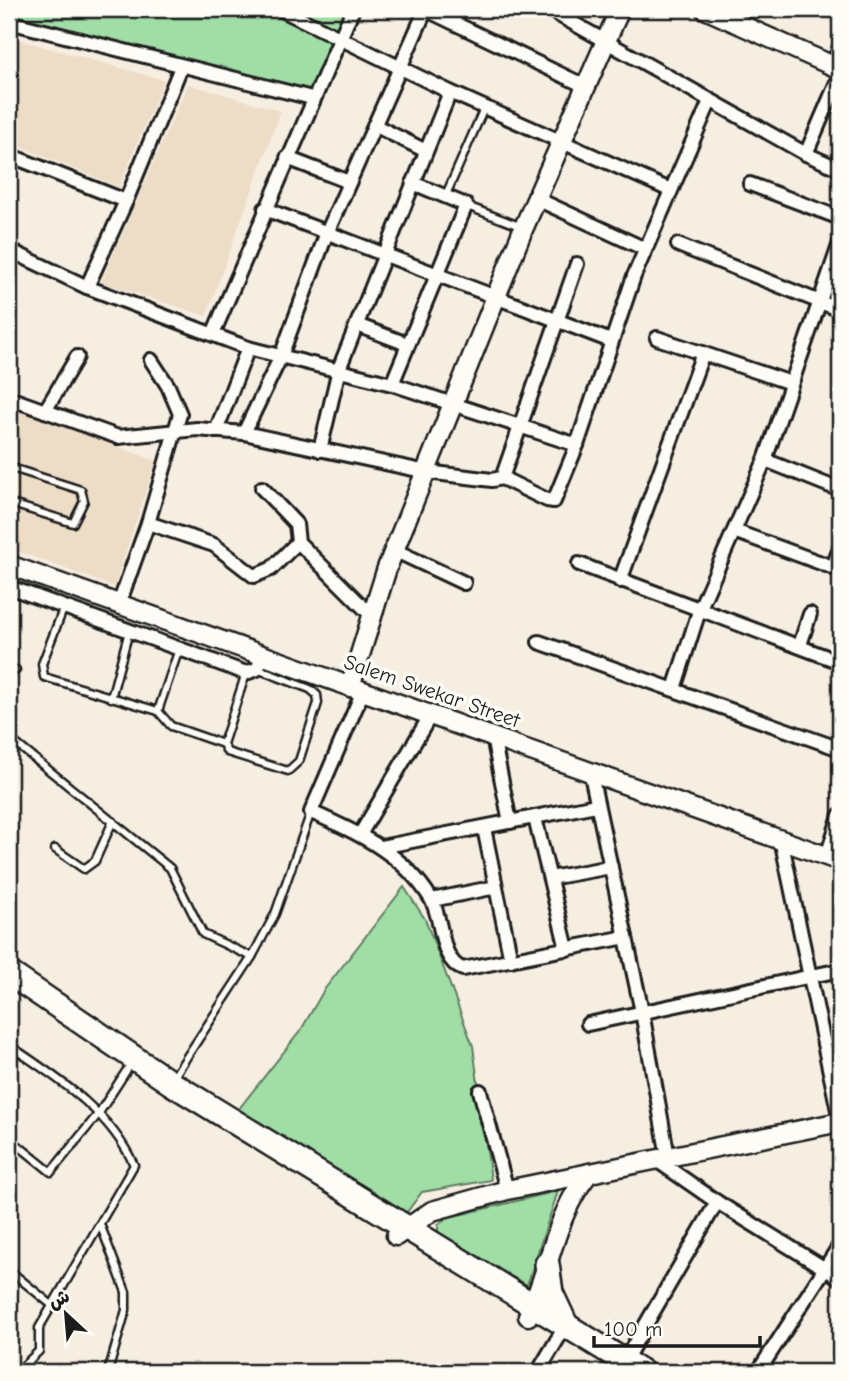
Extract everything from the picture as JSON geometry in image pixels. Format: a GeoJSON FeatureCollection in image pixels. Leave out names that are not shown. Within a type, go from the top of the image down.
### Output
{"type":"FeatureCollection","features":[{"type":"Feature","properties":{"kind":"highway"},"geometry":{"type":"LineString","coordinates":[[9,973],[132,1063],[171,1083],[401,1232]]}},
{"type":"Feature","properties":{"kind":"highway"},"geometry":{"type":"LineString","coordinates":[[9,988],[531,1312],[630,1369]]}},
{"type":"Feature","properties":{"kind":"highway"},"geometry":{"type":"LineString","coordinates":[[547,1264],[551,1293],[563,1330]]}},
{"type":"Feature","properties":{"kind":"street"},"geometry":{"type":"LineString","coordinates":[[279,9],[399,69],[562,139],[670,190]]}},
{"type":"Feature","properties":{"kind":"street"},"geometry":{"type":"LineString","coordinates":[[213,334],[312,98],[353,9]]}},
{"type":"Feature","properties":{"kind":"street"},"geometry":{"type":"LineString","coordinates":[[244,433],[281,356],[326,234],[425,9],[585,86]]}},
{"type":"Feature","properties":{"kind":"street"},"geometry":{"type":"LineString","coordinates":[[548,9],[806,154],[840,170]]}},
{"type":"Feature","properties":{"kind":"street"},"geometry":{"type":"LineString","coordinates":[[620,9],[524,227],[394,550],[356,689],[311,813],[361,833],[415,878],[432,900],[450,958],[463,970],[626,937]]}},
{"type":"Feature","properties":{"kind":"street"},"geometry":{"type":"LineString","coordinates":[[705,9],[838,70]]}},
{"type":"Feature","properties":{"kind":"street"},"geometry":{"type":"LineString","coordinates":[[9,22],[312,98]]}},
{"type":"Feature","properties":{"kind":"street"},"geometry":{"type":"LineString","coordinates":[[806,154],[838,70],[840,47]]}},
{"type":"Feature","properties":{"kind":"street"},"geometry":{"type":"LineString","coordinates":[[87,287],[181,67]]}},
{"type":"Feature","properties":{"kind":"street"},"geometry":{"type":"LineString","coordinates":[[320,450],[339,369],[450,92]]}},
{"type":"Feature","properties":{"kind":"street"},"geometry":{"type":"LineString","coordinates":[[9,398],[118,437],[197,429],[244,433],[427,472],[492,480],[502,478],[547,500],[554,500],[577,445],[645,249],[710,101]]}},
{"type":"Feature","properties":{"kind":"street"},"geometry":{"type":"LineString","coordinates":[[374,125],[426,151]]}},
{"type":"Feature","properties":{"kind":"street"},"geometry":{"type":"LineString","coordinates":[[9,155],[126,201]]}},
{"type":"Feature","properties":{"kind":"street"},"geometry":{"type":"LineString","coordinates":[[287,158],[349,182]]}},
{"type":"Feature","properties":{"kind":"street"},"geometry":{"type":"LineString","coordinates":[[391,384],[466,205],[413,183]]}},
{"type":"Feature","properties":{"kind":"street"},"geometry":{"type":"LineString","coordinates":[[750,184],[840,218]]}},
{"type":"Feature","properties":{"kind":"street"},"geometry":{"type":"LineString","coordinates":[[537,199],[645,249]]}},
{"type":"Feature","properties":{"kind":"street"},"geometry":{"type":"LineString","coordinates":[[265,209],[496,300],[611,341]]}},
{"type":"Feature","properties":{"kind":"street"},"geometry":{"type":"LineString","coordinates":[[674,689],[700,608],[765,460],[840,243]]}},
{"type":"Feature","properties":{"kind":"street"},"geometry":{"type":"LineString","coordinates":[[678,245],[840,310]]}},
{"type":"Feature","properties":{"kind":"street"},"geometry":{"type":"LineString","coordinates":[[9,250],[87,287],[248,348],[391,384],[577,445]]}},
{"type":"Feature","properties":{"kind":"street"},"geometry":{"type":"LineString","coordinates":[[502,478],[577,264]]}},
{"type":"Feature","properties":{"kind":"street"},"geometry":{"type":"LineString","coordinates":[[357,325],[407,344]]}},
{"type":"Feature","properties":{"kind":"street"},"geometry":{"type":"LineString","coordinates":[[657,338],[791,383]]}},
{"type":"Feature","properties":{"kind":"street"},"geometry":{"type":"LineString","coordinates":[[216,430],[248,348]]}},
{"type":"Feature","properties":{"kind":"street"},"geometry":{"type":"LineString","coordinates":[[620,581],[703,353]]}},
{"type":"Feature","properties":{"kind":"street"},"geometry":{"type":"LineString","coordinates":[[45,411],[76,357]]}},
{"type":"Feature","properties":{"kind":"street"},"geometry":{"type":"LineString","coordinates":[[119,604],[148,523],[180,414],[177,402],[151,360]]}},
{"type":"Feature","properties":{"kind":"street"},"geometry":{"type":"LineString","coordinates":[[765,460],[840,490]]}},
{"type":"Feature","properties":{"kind":"street"},"geometry":{"type":"LineString","coordinates":[[262,488],[296,524],[298,542],[374,618]]}},
{"type":"Feature","properties":{"kind":"street"},"geometry":{"type":"LineString","coordinates":[[148,523],[215,545],[254,576],[271,569],[298,542]]}},
{"type":"Feature","properties":{"kind":"street"},"geometry":{"type":"LineString","coordinates":[[734,530],[837,569],[840,547]]}},
{"type":"Feature","properties":{"kind":"street"},"geometry":{"type":"LineString","coordinates":[[394,550],[464,583]]}},
{"type":"Feature","properties":{"kind":"street"},"geometry":{"type":"LineString","coordinates":[[579,564],[840,662]]}},
{"type":"Feature","properties":{"kind":"street","name":"Salem Swekar Street"},"geometry":{"type":"LineString","coordinates":[[9,565],[119,604],[255,666],[356,689],[834,858]]}},
{"type":"Feature","properties":{"kind":"street"},"geometry":{"type":"LineString","coordinates":[[9,587],[179,649],[255,666]]}},
{"type":"Feature","properties":{"kind":"street"},"geometry":{"type":"LineString","coordinates":[[800,645],[810,614]]}},
{"type":"Feature","properties":{"kind":"street"},"geometry":{"type":"LineString","coordinates":[[539,642],[840,750]]}},
{"type":"Feature","properties":{"kind":"street"},"geometry":{"type":"LineString","coordinates":[[361,833],[430,716]]}},
{"type":"Feature","properties":{"kind":"street"},"geometry":{"type":"LineString","coordinates":[[494,737],[510,822]]}},
{"type":"Feature","properties":{"kind":"street"},"geometry":{"type":"LineString","coordinates":[[590,770],[642,1013],[662,1158],[717,1202],[840,1278]]}},
{"type":"Feature","properties":{"kind":"street"},"geometry":{"type":"LineString","coordinates":[[381,847],[596,805]]}},
{"type":"Feature","properties":{"kind":"street"},"geometry":{"type":"LineString","coordinates":[[834,858],[840,815]]}},
{"type":"Feature","properties":{"kind":"street"},"geometry":{"type":"LineString","coordinates":[[534,818],[566,949]]}},
{"type":"Feature","properties":{"kind":"street"},"geometry":{"type":"LineString","coordinates":[[484,828],[511,960]]}},
{"type":"Feature","properties":{"kind":"street"},"geometry":{"type":"LineString","coordinates":[[401,1232],[432,1211],[507,1190],[840,1121],[781,839]]}},
{"type":"Feature","properties":{"kind":"street"},"geometry":{"type":"LineString","coordinates":[[550,878],[611,866]]}},
{"type":"Feature","properties":{"kind":"street"},"geometry":{"type":"LineString","coordinates":[[432,900],[496,887]]}},
{"type":"Feature","properties":{"kind":"street"},"geometry":{"type":"LineString","coordinates":[[588,1024],[840,970]]}},
{"type":"Feature","properties":{"kind":"street"},"geometry":{"type":"LineString","coordinates":[[480,1091],[507,1190]]}},
{"type":"Feature","properties":{"kind":"street"},"geometry":{"type":"LineString","coordinates":[[531,1312],[562,1216],[574,1191],[589,1173]]}},
{"type":"Feature","properties":{"kind":"street"},"geometry":{"type":"LineString","coordinates":[[630,1369],[717,1202]]}},
{"type":"Feature","properties":{"kind":"street"},"geometry":{"type":"LineString","coordinates":[[758,1372],[840,1245]]}},
{"type":"Feature","properties":{"kind":"street"},"geometry":{"type":"LineString","coordinates":[[538,1372],[563,1330]]}},
{"type":"Feature","properties":{"kind":"lane"},"geometry":{"type":"LineString","coordinates":[[445,197],[485,106]]}},
{"type":"Feature","properties":{"kind":"lane"},"geometry":{"type":"LineString","coordinates":[[466,205],[524,227]]}},
{"type":"Feature","properties":{"kind":"lane"},"geometry":{"type":"LineString","coordinates":[[9,467],[81,490],[84,501],[73,523],[9,503]]}},
{"type":"Feature","properties":{"kind":"lane"},"geometry":{"type":"LineString","coordinates":[[64,607],[41,672],[44,677],[158,711],[171,726],[223,744],[227,752],[288,771],[299,761],[318,703],[317,695],[310,689],[255,666],[223,744]]}},
{"type":"Feature","properties":{"kind":"lane"},"geometry":{"type":"LineString","coordinates":[[111,698],[130,631]]}},
{"type":"Feature","properties":{"kind":"lane"},"geometry":{"type":"LineString","coordinates":[[158,711],[179,649]]}},
{"type":"Feature","properties":{"kind":"lane"},"geometry":{"type":"LineString","coordinates":[[9,737],[170,868],[203,934],[252,957]]}},
{"type":"Feature","properties":{"kind":"lane"},"geometry":{"type":"LineString","coordinates":[[171,1083],[175,1072],[252,957],[275,914],[311,813]]}},
{"type":"Feature","properties":{"kind":"lane"},"geometry":{"type":"LineString","coordinates":[[55,849],[84,869],[95,861],[113,821]]}},
{"type":"Feature","properties":{"kind":"lane"},"geometry":{"type":"LineString","coordinates":[[9,1045],[99,1113],[122,1139],[134,1165],[39,1328],[39,1351],[17,1372]]}},
{"type":"Feature","properties":{"kind":"lane"},"geometry":{"type":"LineString","coordinates":[[9,1138],[51,1172],[99,1113],[132,1063]]}},
{"type":"Feature","properties":{"kind":"lane"},"geometry":{"type":"LineString","coordinates":[[100,1224],[127,1310],[108,1372]]}},
{"type":"Feature","properties":{"kind":"lane"},"geometry":{"type":"LineString","coordinates":[[9,1270],[53,1306]]}},
{"type":"Feature","properties":{"kind":"shaded area"},"geometry":{"type":"Polygon","coordinates":[[[9,37],[164,80],[119,187],[9,142],[9,37]]]}},
{"type":"Feature","properties":{"kind":"shaded area"},"geometry":{"type":"Polygon","coordinates":[[[188,84],[281,111],[206,316],[101,282],[188,84]]]}},
{"type":"Feature","properties":{"kind":"shaded area"},"geometry":{"type":"Polygon","coordinates":[[[9,406],[156,461],[114,587],[9,548],[9,406]]]}},
{"type":"Feature","properties":{"kind":"green space"},"geometry":{"type":"Polygon","coordinates":[[[9,9],[277,9],[340,38],[312,97],[9,22],[9,9]]]}},
{"type":"Feature","properties":{"kind":"green space"},"geometry":{"type":"Polygon","coordinates":[[[281,9],[352,9],[340,36],[281,9]]]}},
{"type":"Feature","properties":{"kind":"green space"},"geometry":{"type":"Polygon","coordinates":[[[404,887],[425,919],[473,1046],[491,1180],[422,1192],[404,1216],[238,1110],[301,1030],[324,990],[404,887]]]}},
{"type":"Feature","properties":{"kind":"green space"},"geometry":{"type":"Polygon","coordinates":[[[558,1191],[527,1285],[438,1237],[438,1225],[446,1218],[558,1191]]]}}]}
